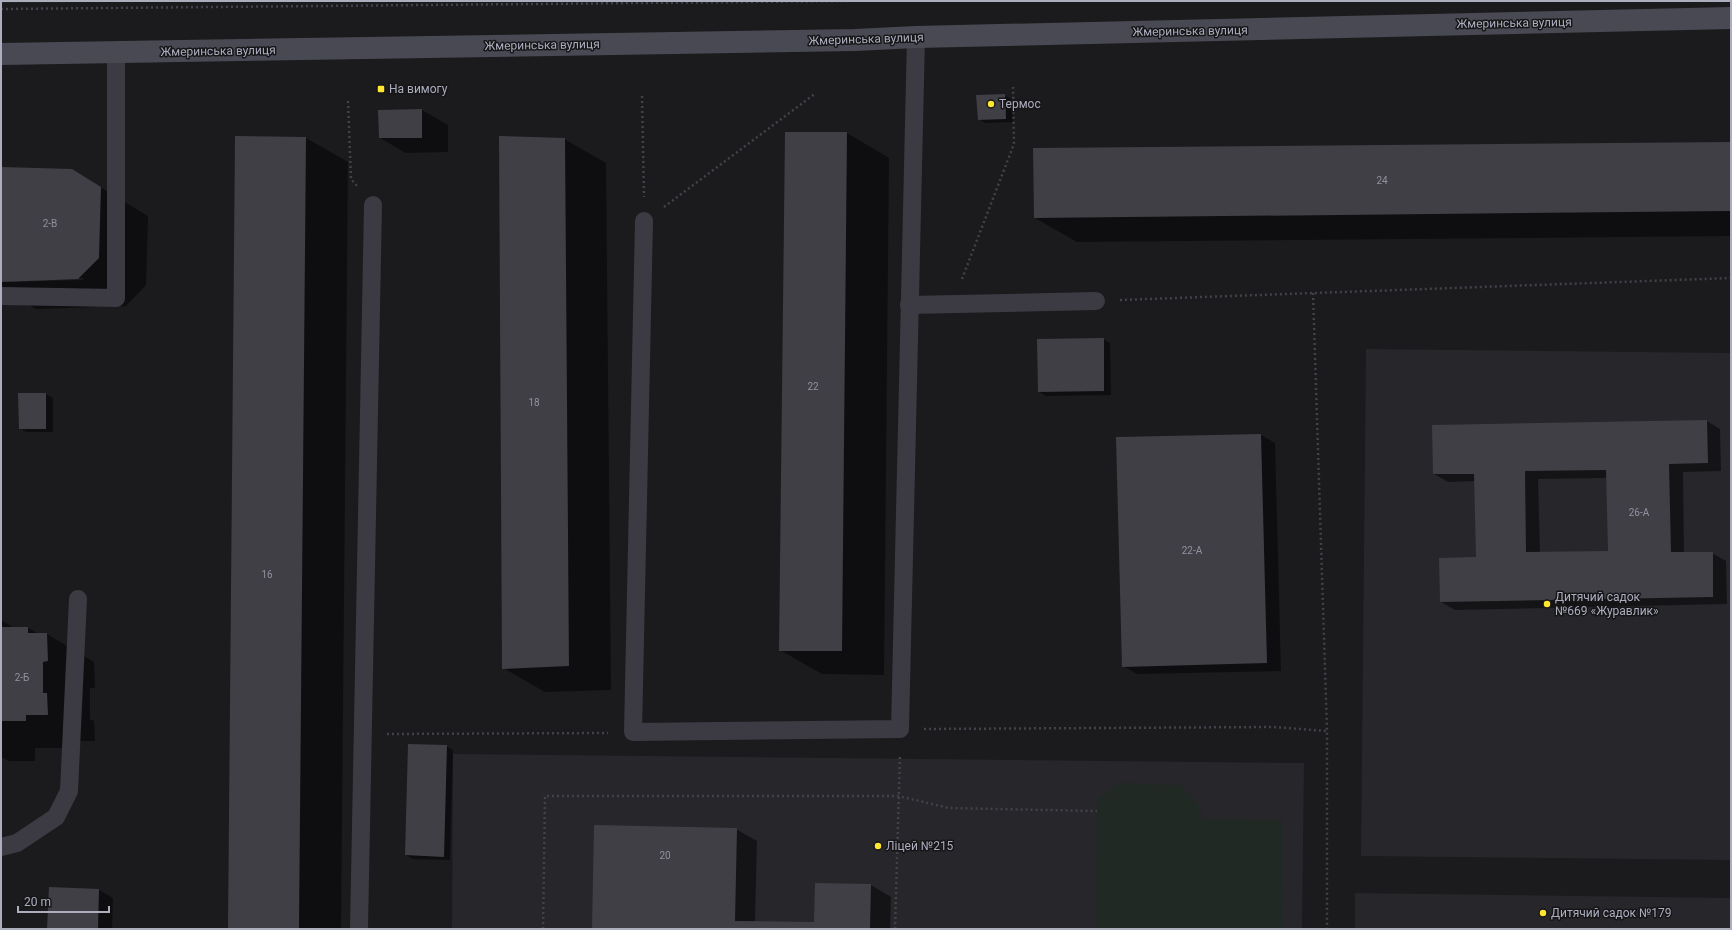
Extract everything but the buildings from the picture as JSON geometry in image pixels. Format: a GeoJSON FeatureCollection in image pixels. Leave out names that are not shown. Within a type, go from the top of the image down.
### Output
{"type":"FeatureCollection","features":[{"type":"Feature","properties":{"kind":"main road","name":"Жмеринська вулиця"},"geometry":{"type":"LineString","coordinates":[[1,54],[848,40],[916,37],[1731,18]]}},
{"type":"Feature","properties":{"kind":"lane"},"geometry":{"type":"LineString","coordinates":[[644,221],[633,732],[900,729],[916,37]]}},
{"type":"Feature","properties":{"kind":"lane"},"geometry":{"type":"LineString","coordinates":[[1,296],[116,298],[116,53]]}},
{"type":"Feature","properties":{"kind":"lane"},"geometry":{"type":"LineString","coordinates":[[359,929],[373,205]]}},
{"type":"Feature","properties":{"kind":"lane"},"geometry":{"type":"LineString","coordinates":[[909,305],[1096,301]]}},
{"type":"Feature","properties":{"kind":"lane"},"geometry":{"type":"LineString","coordinates":[[1,846],[17,843],[56,817],[69,791],[78,599]]}},
{"type":"Feature","properties":{"kind":"path"},"geometry":{"type":"LineString","coordinates":[[1,10],[848,1]]}},
{"type":"Feature","properties":{"kind":"path"},"geometry":{"type":"LineString","coordinates":[[953,304],[1014,144],[1013,87]]}},
{"type":"Feature","properties":{"kind":"path"},"geometry":{"type":"LineString","coordinates":[[644,221],[816,93]]}},
{"type":"Feature","properties":{"kind":"path"},"geometry":{"type":"LineString","coordinates":[[642,96],[644,221]]}},
{"type":"Feature","properties":{"kind":"path"},"geometry":{"type":"LineString","coordinates":[[348,101],[351,179],[373,205]]}},
{"type":"Feature","properties":{"kind":"path"},"geometry":{"type":"LineString","coordinates":[[1096,301],[1731,278]]}},
{"type":"Feature","properties":{"kind":"path"},"geometry":{"type":"LineString","coordinates":[[1313,293],[1327,731],[1327,929]]}},
{"type":"Feature","properties":{"kind":"path"},"geometry":{"type":"LineString","coordinates":[[895,929],[900,729],[1272,727],[1327,731]]}},
{"type":"Feature","properties":{"kind":"path"},"geometry":{"type":"LineString","coordinates":[[363,734],[633,732]]}},
{"type":"Feature","properties":{"kind":"path"},"geometry":{"type":"LineString","coordinates":[[543,929],[545,796],[898,796],[949,808],[1097,811]]}},
{"type":"Feature","properties":{"kind":"shaded area"},"geometry":{"type":"Polygon","coordinates":[[[1,1],[227,1],[1,3],[1,1]]]}},
{"type":"Feature","properties":{"kind":"shaded area","name":"Дитячий садок №669 «Журавлик»"},"geometry":{"type":"Polygon","coordinates":[[[1366,349],[1731,353],[1731,860],[1361,856],[1366,349]]]}},
{"type":"Feature","properties":{"kind":"shaded area","name":"Ліцей №215"},"geometry":{"type":"Polygon","coordinates":[[[453,754],[1304,763],[1302,929],[452,929],[453,754]]]}},
{"type":"Feature","properties":{"kind":"shaded area"},"geometry":{"type":"Polygon","coordinates":[[[1120,783],[1181,785],[1200,808],[1201,819],[1282,820],[1281,929],[1096,929],[1097,800],[1120,783]]]}},
{"type":"Feature","properties":{"kind":"shaded area","name":"Дитячий садок №179"},"geometry":{"type":"Polygon","coordinates":[[[1355,893],[1731,898],[1731,929],[1355,929],[1355,893]]]}},
{"type":"Feature","properties":{"kind":"place","name":"На вимогу"},"geometry":{"type":"Point","coordinates":[381,89]}},
{"type":"Feature","properties":{"kind":"place","name":"Термос"},"geometry":{"type":"Point","coordinates":[991,104]}},
{"type":"Feature","properties":{"kind":"place","name":"Дитячий садок №669 «Журавлик»"},"geometry":{"type":"Point","coordinates":[1547,604]}},
{"type":"Feature","properties":{"kind":"place","name":"Ліцей №215"},"geometry":{"type":"Point","coordinates":[878,846]}},
{"type":"Feature","properties":{"kind":"place","name":"Дитячий садок №179"},"geometry":{"type":"Point","coordinates":[1543,913]}}]}
